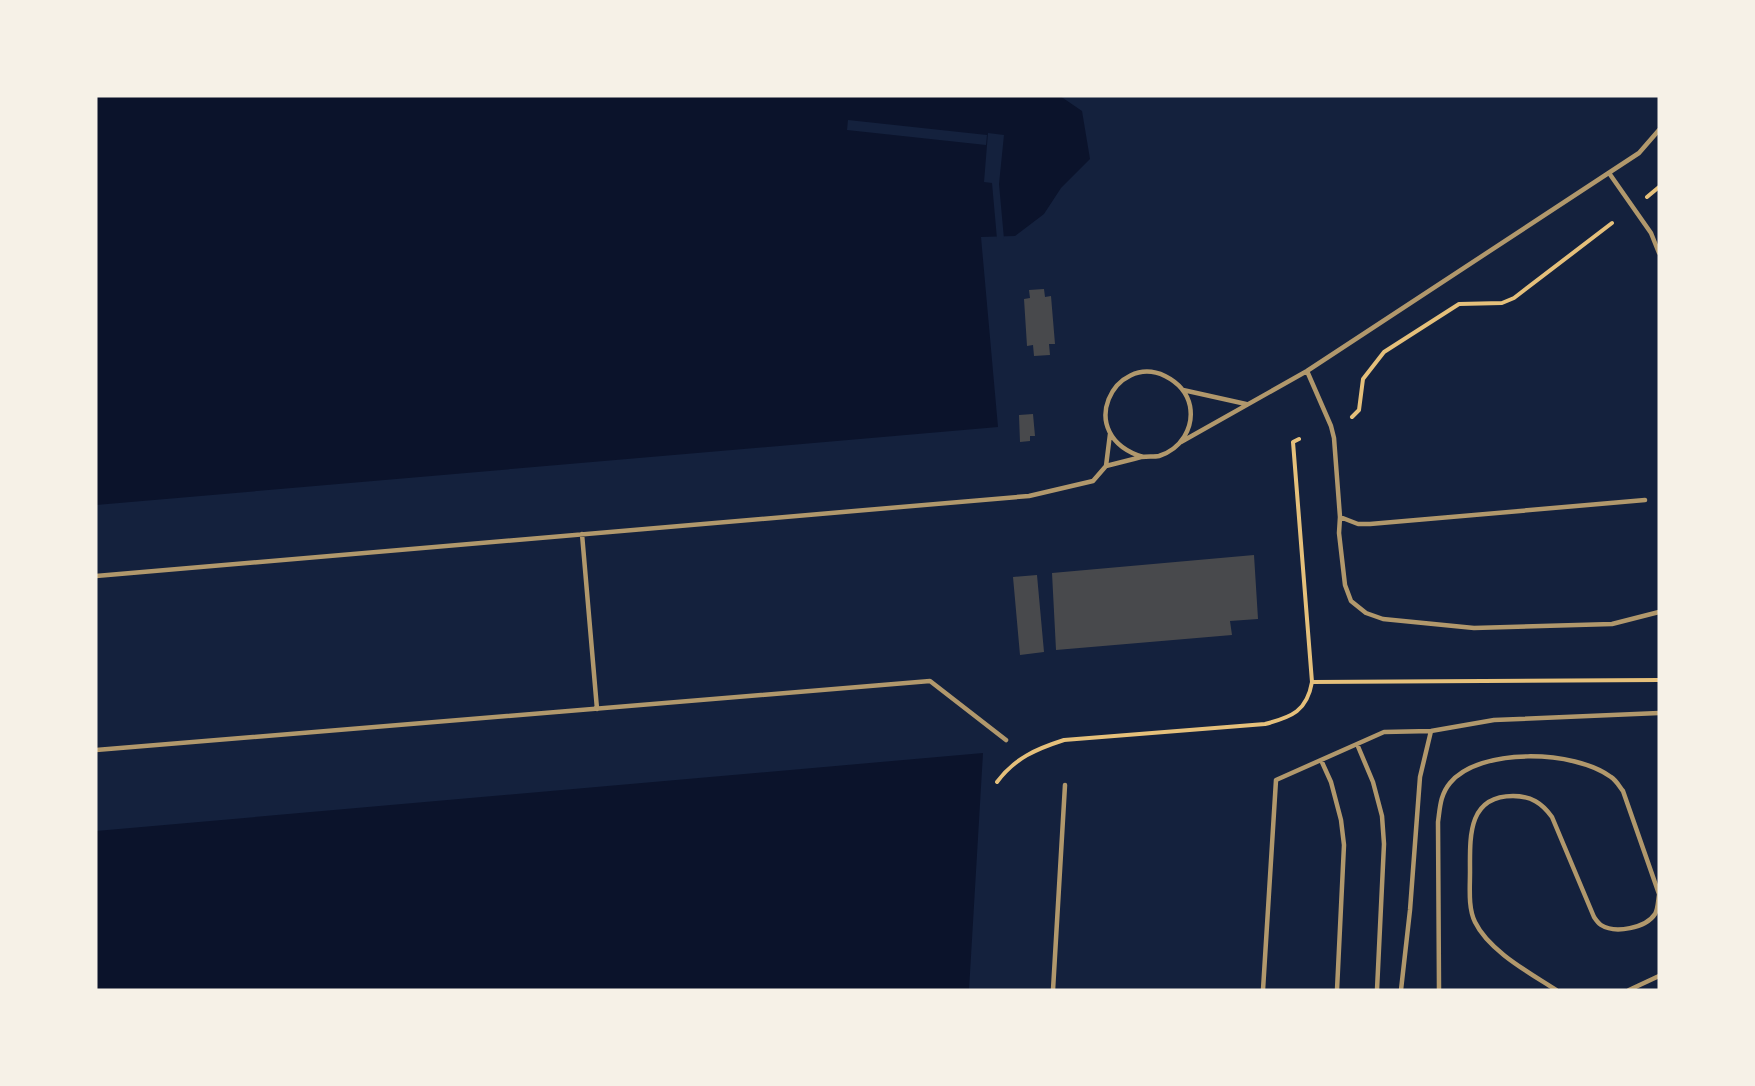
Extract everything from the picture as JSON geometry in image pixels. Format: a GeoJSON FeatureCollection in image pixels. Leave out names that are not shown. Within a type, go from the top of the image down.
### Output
{"type":"FeatureCollection","features":[{"type":"Feature","properties":{"kind":"lane"},"geometry":{"type":"LineString","coordinates":[[1106,466],[1143,457],[1157,457],[1170,452],[1181,442],[1307,371],[1639,153],[1659,130]]}},
{"type":"Feature","properties":{"kind":"lane"},"geometry":{"type":"LineString","coordinates":[[1609,173],[1651,233],[1659,253]]}},
{"type":"Feature","properties":{"kind":"lane"},"geometry":{"type":"LineString","coordinates":[[1307,371],[1334,438],[1344,585],[1351,601],[1366,613],[1383,619],[1474,628],[1612,624],[1659,612]]}},
{"type":"Feature","properties":{"kind":"lane"},"geometry":{"type":"LineString","coordinates":[[1143,457],[1129,453],[1118,445],[1110,434],[1105,420],[1106,406],[1111,392],[1126,378],[1147,372],[1161,374],[1173,380],[1183,390],[1189,403],[1191,416],[1188,430],[1181,442]]}},
{"type":"Feature","properties":{"kind":"lane"},"geometry":{"type":"LineString","coordinates":[[1183,390],[1246,404]]}},
{"type":"Feature","properties":{"kind":"lane"},"geometry":{"type":"LineString","coordinates":[[96,576],[1029,496],[1093,482],[1106,466],[1110,434]]}},
{"type":"Feature","properties":{"kind":"lane"},"geometry":{"type":"LineString","coordinates":[[1340,517],[1358,524],[1370,524],[1645,500]]}},
{"type":"Feature","properties":{"kind":"lane"},"geometry":{"type":"LineString","coordinates":[[582,534],[597,709]]}},
{"type":"Feature","properties":{"kind":"lane"},"geometry":{"type":"LineString","coordinates":[[96,750],[930,681],[1006,740]]}},
{"type":"Feature","properties":{"kind":"lane"},"geometry":{"type":"LineString","coordinates":[[1263,990],[1276,780],[1384,732],[1431,731],[1494,720],[1659,713]]}},
{"type":"Feature","properties":{"kind":"lane"},"geometry":{"type":"LineString","coordinates":[[1401,990],[1410,910],[1420,777],[1431,731]]}},
{"type":"Feature","properties":{"kind":"lane"},"geometry":{"type":"LineString","coordinates":[[1357,744],[1382,816],[1377,990]]}},
{"type":"Feature","properties":{"kind":"lane"},"geometry":{"type":"LineString","coordinates":[[1439,990],[1438,822],[1441,798],[1449,784],[1461,772],[1482,763],[1540,756],[1590,766],[1611,777],[1623,790],[1659,894],[1657,911],[1650,921],[1632,928],[1616,929],[1600,924],[1594,917],[1552,817],[1545,807],[1534,800],[1520,796],[1507,796],[1492,800],[1482,807],[1470,833],[1471,907],[1474,922],[1496,948],[1556,990]]}},
{"type":"Feature","properties":{"kind":"lane"},"geometry":{"type":"LineString","coordinates":[[1321,760],[1331,782],[1341,820],[1344,845],[1336,990]]}},
{"type":"Feature","properties":{"kind":"lane"},"geometry":{"type":"LineString","coordinates":[[1053,990],[1065,785]]}},
{"type":"Feature","properties":{"kind":"lane"},"geometry":{"type":"LineString","coordinates":[[1629,990],[1659,976]]}},
{"type":"Feature","properties":{"kind":"path"},"geometry":{"type":"LineString","coordinates":[[1647,197],[1659,187]]}},
{"type":"Feature","properties":{"kind":"path"},"geometry":{"type":"LineString","coordinates":[[1352,417],[1359,410],[1363,379],[1384,352],[1459,304],[1502,303],[1514,298],[1612,223]]}},
{"type":"Feature","properties":{"kind":"path"},"geometry":{"type":"LineString","coordinates":[[997,782],[1018,759],[1039,748],[1064,740],[1265,724],[1283,719],[1303,705],[1309,696],[1312,682],[1293,442],[1299,439]]}},
{"type":"Feature","properties":{"kind":"path"},"geometry":{"type":"LineString","coordinates":[[1312,682],[1659,680]]}},
{"type":"Feature","properties":{"kind":"water"},"geometry":{"type":"Polygon","coordinates":[[[96,96],[1060,96],[1082,111],[1090,159],[1061,188],[1044,214],[1015,236],[981,237],[998,427],[96,505],[96,96]]]}},
{"type":"Feature","properties":{"kind":"water"},"geometry":{"type":"Polygon","coordinates":[[[983,753],[969,990],[96,990],[96,831],[983,753]]]}},
{"type":"Feature","properties":{"kind":"pier"},"geometry":{"type":"Polygon","coordinates":[[[848,120],[987,135],[986,145],[847,130],[848,120]]]}},
{"type":"Feature","properties":{"kind":"pier"},"geometry":{"type":"Polygon","coordinates":[[[988,133],[1004,135],[999,184],[1004,239],[997,239],[992,183],[984,182],[988,133]]]}},
{"type":"Feature","properties":{"kind":"building"},"geometry":{"type":"Polygon","coordinates":[[[1044,289],[1045,297],[1051,296],[1055,344],[1049,344],[1050,355],[1034,356],[1033,345],[1027,346],[1024,299],[1030,298],[1029,290],[1044,289]]]}},
{"type":"Feature","properties":{"kind":"building"},"geometry":{"type":"Polygon","coordinates":[[[1033,414],[1035,436],[1030,436],[1030,441],[1020,442],[1019,415],[1033,414]]]}},
{"type":"Feature","properties":{"kind":"building"},"geometry":{"type":"Polygon","coordinates":[[[1254,555],[1258,619],[1230,621],[1232,635],[1056,650],[1052,573],[1254,555]]]}},
{"type":"Feature","properties":{"kind":"building"},"geometry":{"type":"Polygon","coordinates":[[[1037,575],[1044,652],[1020,655],[1013,577],[1037,575]]]}}]}
